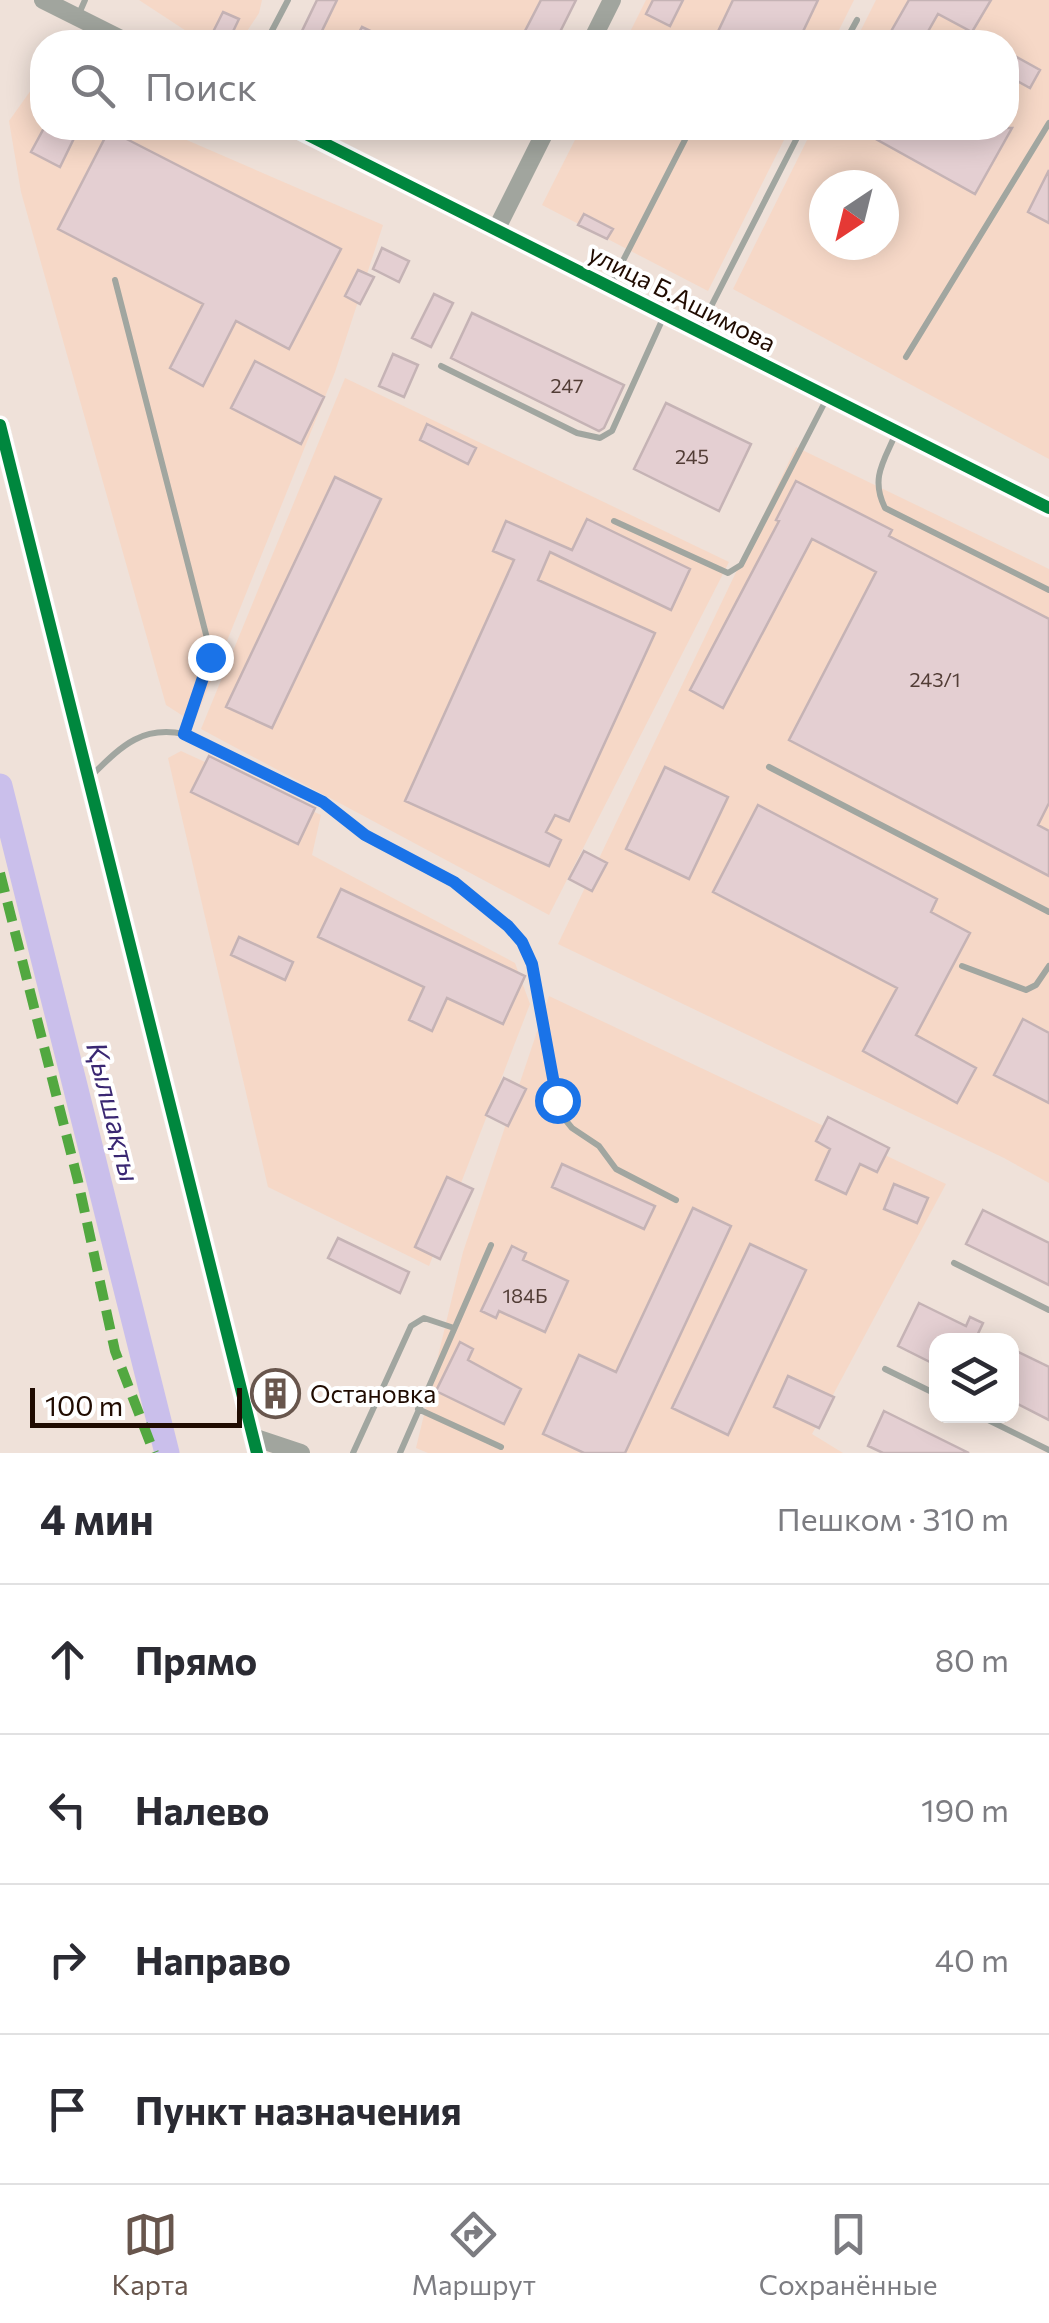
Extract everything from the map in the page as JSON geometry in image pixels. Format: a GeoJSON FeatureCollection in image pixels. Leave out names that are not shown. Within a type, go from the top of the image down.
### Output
{"type":"FeatureCollection","features":[{"type":"Feature","properties":{"kind":"street"},"geometry":{"type":"LineString","coordinates":[[44,0],[81,8],[111,30]]}},
{"type":"Feature","properties":{"kind":"street"},"geometry":{"type":"LineString","coordinates":[[596,30],[612,0]]}},
{"type":"Feature","properties":{"kind":"street","name":"улица Б.Ашимова"},"geometry":{"type":"LineString","coordinates":[[318,140],[1049,508]]}},
{"type":"Feature","properties":{"kind":"street"},"geometry":{"type":"LineString","coordinates":[[496,230],[542,140]]}},
{"type":"Feature","properties":{"kind":"street"},"geometry":{"type":"LineString","coordinates":[[0,426],[255,1445],[301,1453]]}},
{"type":"Feature","properties":{"kind":"lane"},"geometry":{"type":"LineString","coordinates":[[272,30],[288,0]]}},
{"type":"Feature","properties":{"kind":"lane"},"geometry":{"type":"LineString","coordinates":[[851,30],[856,20]]}},
{"type":"Feature","properties":{"kind":"lane"},"geometry":{"type":"LineString","coordinates":[[906,357],[1049,123]]}},
{"type":"Feature","properties":{"kind":"lane"},"geometry":{"type":"LineString","coordinates":[[610,287],[685,140]]}},
{"type":"Feature","properties":{"kind":"lane"},"geometry":{"type":"LineString","coordinates":[[698,332],[796,140]]}},
{"type":"Feature","properties":{"kind":"lane"},"geometry":{"type":"LineString","coordinates":[[115,280],[210,650],[210,666],[184,734]]}},
{"type":"Feature","properties":{"kind":"lane"},"geometry":{"type":"LineString","coordinates":[[441,366],[577,432],[600,438],[612,431],[665,315]]}},
{"type":"Feature","properties":{"kind":"lane"},"geometry":{"type":"LineString","coordinates":[[614,521],[728,572],[742,565],[827,396]]}},
{"type":"Feature","properties":{"kind":"lane"},"geometry":{"type":"LineString","coordinates":[[897,432],[878,477],[877,492],[886,508],[1049,590]]}},
{"type":"Feature","properties":{"kind":"lane"},"geometry":{"type":"LineString","coordinates":[[89,778],[127,744],[146,734],[184,734],[323,802],[365,835],[454,882],[522,942],[532,964],[563,1117],[599,1146],[619,1172],[676,1200]]}},
{"type":"Feature","properties":{"kind":"lane"},"geometry":{"type":"LineString","coordinates":[[770,767],[1049,912]]}},
{"type":"Feature","properties":{"kind":"lane"},"geometry":{"type":"LineString","coordinates":[[962,966],[1026,990],[1036,985],[1049,966]]}},
{"type":"Feature","properties":{"kind":"lane"},"geometry":{"type":"LineString","coordinates":[[400,1453],[491,1245]]}},
{"type":"Feature","properties":{"kind":"lane"},"geometry":{"type":"LineString","coordinates":[[954,1264],[1049,1310]]}},
{"type":"Feature","properties":{"kind":"lane"},"geometry":{"type":"LineString","coordinates":[[353,1453],[414,1323],[424,1318],[454,1328]]}},
{"type":"Feature","properties":{"kind":"lane"},"geometry":{"type":"LineString","coordinates":[[885,1368],[929,1390]]}},
{"type":"Feature","properties":{"kind":"lane"},"geometry":{"type":"LineString","coordinates":[[418,1409],[501,1448]]}},
{"type":"Feature","properties":{"kind":"lane"},"geometry":{"type":"LineString","coordinates":[[994,1423],[1049,1450]]}},
{"type":"Feature","properties":{"kind":"shaded area"},"geometry":{"type":"Polygon","coordinates":[[[139,0],[262,0],[248,30],[185,30],[139,0]]]}},
{"type":"Feature","properties":{"kind":"shaded area"},"geometry":{"type":"Polygon","coordinates":[[[333,0],[564,0],[548,30],[318,30],[333,0]]]}},
{"type":"Feature","properties":{"kind":"shaded area"},"geometry":{"type":"Polygon","coordinates":[[[646,0],[854,0],[839,30],[631,30],[646,0]]]}},
{"type":"Feature","properties":{"kind":"shaded area"},"geometry":{"type":"Polygon","coordinates":[[[876,0],[1049,0],[1049,459],[733,289],[807,140],[1019,140],[1019,30],[861,30],[876,0]]]}},
{"type":"Feature","properties":{"kind":"shaded area"},"geometry":{"type":"Polygon","coordinates":[[[30,91],[30,140],[187,140],[383,225],[335,372],[194,723],[166,705],[21,192],[9,121],[30,91]]]}},
{"type":"Feature","properties":{"kind":"shaded area"},"geometry":{"type":"Polygon","coordinates":[[[575,140],[784,140],[708,291],[542,205],[575,140]]]}},
{"type":"Feature","properties":{"kind":"shaded area"},"geometry":{"type":"Polygon","coordinates":[[[345,378],[729,562],[549,915],[201,729],[345,378]]]}},
{"type":"Feature","properties":{"kind":"shaded area"},"geometry":{"type":"Polygon","coordinates":[[[796,447],[1049,569],[1049,1183],[558,944],[796,447]]]}},
{"type":"Feature","properties":{"kind":"shaded area"},"geometry":{"type":"Polygon","coordinates":[[[181,751],[321,815],[312,855],[515,963],[530,1004],[429,1266],[268,1187],[168,758],[181,751]]]}},
{"type":"Feature","properties":{"kind":"shaded area"},"geometry":{"type":"Polygon","coordinates":[[[549,996],[946,1184],[812,1434],[843,1453],[428,1453],[416,1448],[463,1252],[549,996]]]}},
{"type":"Feature","properties":{"kind":"building"},"geometry":{"type":"Polygon","coordinates":[[[317,0],[337,0],[322,30],[302,30],[317,0]]]}},
{"type":"Feature","properties":{"kind":"building"},"geometry":{"type":"Polygon","coordinates":[[[541,0],[576,0],[561,30],[526,30],[541,0]]]}},
{"type":"Feature","properties":{"kind":"building"},"geometry":{"type":"Polygon","coordinates":[[[653,0],[683,0],[670,26],[646,14],[653,0]]]}},
{"type":"Feature","properties":{"kind":"building"},"geometry":{"type":"Polygon","coordinates":[[[733,0],[818,0],[804,30],[719,30],[733,0]]]}},
{"type":"Feature","properties":{"kind":"building"},"geometry":{"type":"Polygon","coordinates":[[[909,0],[991,0],[973,30],[938,14],[929,30],[892,30],[909,0]]]}},
{"type":"Feature","properties":{"kind":"building"},"geometry":{"type":"Polygon","coordinates":[[[223,12],[239,19],[234,30],[214,30],[223,12]]]}},
{"type":"Feature","properties":{"kind":"building"},"geometry":{"type":"Polygon","coordinates":[[[1019,58],[1040,70],[1030,88],[1019,82],[1019,58]]]}},
{"type":"Feature","properties":{"kind":"building"},"geometry":{"type":"Polygon","coordinates":[[[38,140],[73,140],[60,167],[31,152],[38,140]]]}},
{"type":"Feature","properties":{"kind":"building"},"geometry":{"type":"Polygon","coordinates":[[[104,140],[128,140],[341,249],[289,349],[236,321],[203,386],[170,368],[203,304],[58,229],[104,140]]]}},
{"type":"Feature","properties":{"kind":"building"},"geometry":{"type":"Polygon","coordinates":[[[878,140],[1005,140],[975,194],[878,140]]]}},
{"type":"Feature","properties":{"kind":"building"},"geometry":{"type":"Polygon","coordinates":[[[1049,170],[1049,223],[1028,212],[1049,170]]]}},
{"type":"Feature","properties":{"kind":"building"},"geometry":{"type":"Polygon","coordinates":[[[584,214],[613,229],[607,239],[578,225],[584,214]]]}},
{"type":"Feature","properties":{"kind":"building"},"geometry":{"type":"Polygon","coordinates":[[[382,248],[409,261],[399,282],[373,269],[382,248]]]}},
{"type":"Feature","properties":{"kind":"building"},"geometry":{"type":"Polygon","coordinates":[[[358,270],[374,277],[360,304],[345,296],[358,270]]]}},
{"type":"Feature","properties":{"kind":"building"},"geometry":{"type":"Polygon","coordinates":[[[434,294],[453,303],[431,347],[412,338],[434,294]]]}},
{"type":"Feature","properties":{"kind":"building"},"geometry":{"type":"Polygon","coordinates":[[[472,313],[624,385],[604,428],[599,431],[451,358],[472,313]]]}},
{"type":"Feature","properties":{"kind":"building"},"geometry":{"type":"Polygon","coordinates":[[[393,354],[418,365],[404,397],[379,386],[393,354]]]}},
{"type":"Feature","properties":{"kind":"building"},"geometry":{"type":"Polygon","coordinates":[[[255,361],[324,397],[301,444],[231,408],[255,361]]]}},
{"type":"Feature","properties":{"kind":"building"},"geometry":{"type":"Polygon","coordinates":[[[666,403],[751,444],[719,511],[634,469],[666,403]]]}},
{"type":"Feature","properties":{"kind":"building"},"geometry":{"type":"Polygon","coordinates":[[[427,424],[476,448],[468,464],[420,440],[427,424]]]}},
{"type":"Feature","properties":{"kind":"building"},"geometry":{"type":"Polygon","coordinates":[[[335,477],[381,499],[272,728],[226,707],[335,477]]]}},
{"type":"Feature","properties":{"kind":"building"},"geometry":{"type":"Polygon","coordinates":[[[796,481],[892,530],[889,536],[1049,619],[1049,803],[1038,825],[1049,831],[1049,876],[789,740],[876,572],[812,539],[723,708],[690,690],[796,481]]]}},
{"type":"Feature","properties":{"kind":"building"},"geometry":{"type":"Polygon","coordinates":[[[587,519],[690,569],[671,610],[550,552],[538,580],[655,633],[569,821],[555,815],[546,832],[561,840],[549,866],[405,801],[514,560],[493,551],[506,521],[572,550],[587,519]]]}},
{"type":"Feature","properties":{"kind":"building"},"geometry":{"type":"Polygon","coordinates":[[[209,756],[315,808],[298,844],[191,792],[209,756]]]}},
{"type":"Feature","properties":{"kind":"building"},"geometry":{"type":"Polygon","coordinates":[[[665,767],[728,797],[689,879],[626,849],[665,767]]]}},
{"type":"Feature","properties":{"kind":"building"},"geometry":{"type":"Polygon","coordinates":[[[758,805],[937,899],[931,912],[970,933],[916,1035],[976,1068],[957,1103],[863,1051],[897,988],[713,892],[758,805]]]}},
{"type":"Feature","properties":{"kind":"building"},"geometry":{"type":"Polygon","coordinates":[[[584,851],[607,863],[592,891],[569,879],[584,851]]]}},
{"type":"Feature","properties":{"kind":"building"},"geometry":{"type":"Polygon","coordinates":[[[341,889],[525,976],[503,1024],[447,998],[432,1031],[409,1020],[424,987],[318,937],[341,889]]]}},
{"type":"Feature","properties":{"kind":"building"},"geometry":{"type":"Polygon","coordinates":[[[239,937],[293,962],[285,980],[231,955],[239,937]]]}},
{"type":"Feature","properties":{"kind":"building"},"geometry":{"type":"Polygon","coordinates":[[[1023,1019],[1049,1033],[1049,1103],[994,1075],[1023,1019]]]}},
{"type":"Feature","properties":{"kind":"building"},"geometry":{"type":"Polygon","coordinates":[[[504,1078],[526,1089],[508,1126],[486,1115],[504,1078]]]}},
{"type":"Feature","properties":{"kind":"building"},"geometry":{"type":"Polygon","coordinates":[[[828,1117],[889,1148],[877,1172],[860,1164],[846,1194],[816,1180],[830,1149],[816,1141],[828,1117]]]}},
{"type":"Feature","properties":{"kind":"building"},"geometry":{"type":"Polygon","coordinates":[[[562,1164],[655,1206],[644,1229],[552,1187],[562,1164]]]}},
{"type":"Feature","properties":{"kind":"building"},"geometry":{"type":"Polygon","coordinates":[[[447,1177],[473,1189],[440,1259],[415,1247],[447,1177]]]}},
{"type":"Feature","properties":{"kind":"building"},"geometry":{"type":"Polygon","coordinates":[[[894,1184],[928,1198],[917,1223],[884,1209],[894,1184]]]}},
{"type":"Feature","properties":{"kind":"building"},"geometry":{"type":"Polygon","coordinates":[[[693,1208],[731,1226],[625,1453],[584,1453],[543,1434],[579,1355],[616,1372],[693,1208]]]}},
{"type":"Feature","properties":{"kind":"building"},"geometry":{"type":"Polygon","coordinates":[[[983,1210],[1049,1243],[1049,1285],[966,1244],[983,1210]]]}},
{"type":"Feature","properties":{"kind":"building"},"geometry":{"type":"Polygon","coordinates":[[[338,1238],[409,1272],[400,1293],[328,1258],[338,1238]]]}},
{"type":"Feature","properties":{"kind":"building"},"geometry":{"type":"Polygon","coordinates":[[[750,1244],[806,1270],[728,1435],[672,1408],[750,1244]]]}},
{"type":"Feature","properties":{"kind":"building"},"geometry":{"type":"Polygon","coordinates":[[[512,1246],[526,1253],[523,1260],[568,1281],[545,1332],[499,1311],[496,1318],[481,1311],[512,1246]]]}},
{"type":"Feature","properties":{"kind":"building"},"geometry":{"type":"Polygon","coordinates":[[[919,1303],[966,1326],[970,1317],[983,1323],[978,1333],[929,1333],[929,1362],[898,1346],[919,1303]]]}},
{"type":"Feature","properties":{"kind":"building"},"geometry":{"type":"Polygon","coordinates":[[[460,1342],[473,1349],[468,1360],[521,1389],[504,1424],[436,1391],[460,1342]]]}},
{"type":"Feature","properties":{"kind":"building"},"geometry":{"type":"Polygon","coordinates":[[[1019,1352],[1049,1367],[1049,1420],[1019,1405],[1019,1352]]]}},
{"type":"Feature","properties":{"kind":"building","name":"Остановка"},"geometry":{"type":"Polygon","coordinates":[[[278,1375],[289,1409],[272,1415],[261,1380],[278,1375]]]}},
{"type":"Feature","properties":{"kind":"building"},"geometry":{"type":"Polygon","coordinates":[[[788,1376],[834,1397],[819,1428],[774,1407],[788,1376]]]}},
{"type":"Feature","properties":{"kind":"building"},"geometry":{"type":"Polygon","coordinates":[[[884,1411],[969,1453],[883,1453],[868,1446],[884,1411]]]}},
{"type":"Feature","properties":{"kind":"waterway","name":"Қылшақты"},"geometry":{"type":"LineString","coordinates":[[0,786],[167,1453]]}},
{"type":"Feature","properties":{"kind":"marked path"},"geometry":{"type":"LineString","coordinates":[[0,873],[78,1181],[115,1351],[154,1453]]}},
{"type":"Feature","properties":{"kind":"cycle path"},"geometry":{"type":"LineString","coordinates":[[318,140],[1049,508]]}},
{"type":"Feature","properties":{"kind":"cycle path"},"geometry":{"type":"LineString","coordinates":[[0,425],[257,1453]]}},
{"type":"Feature","properties":{"kind":"place","name":"Остановка"},"geometry":{"type":"Point","coordinates":[275,1394]}},
{"type":"Feature","properties":{"kind":"route"},"geometry":{"type":"LineString","coordinates":[[210,657],[184,734],[323,802],[365,835],[454,882],[493,912],[522,942],[532,964],[557,1100]]}}]}
